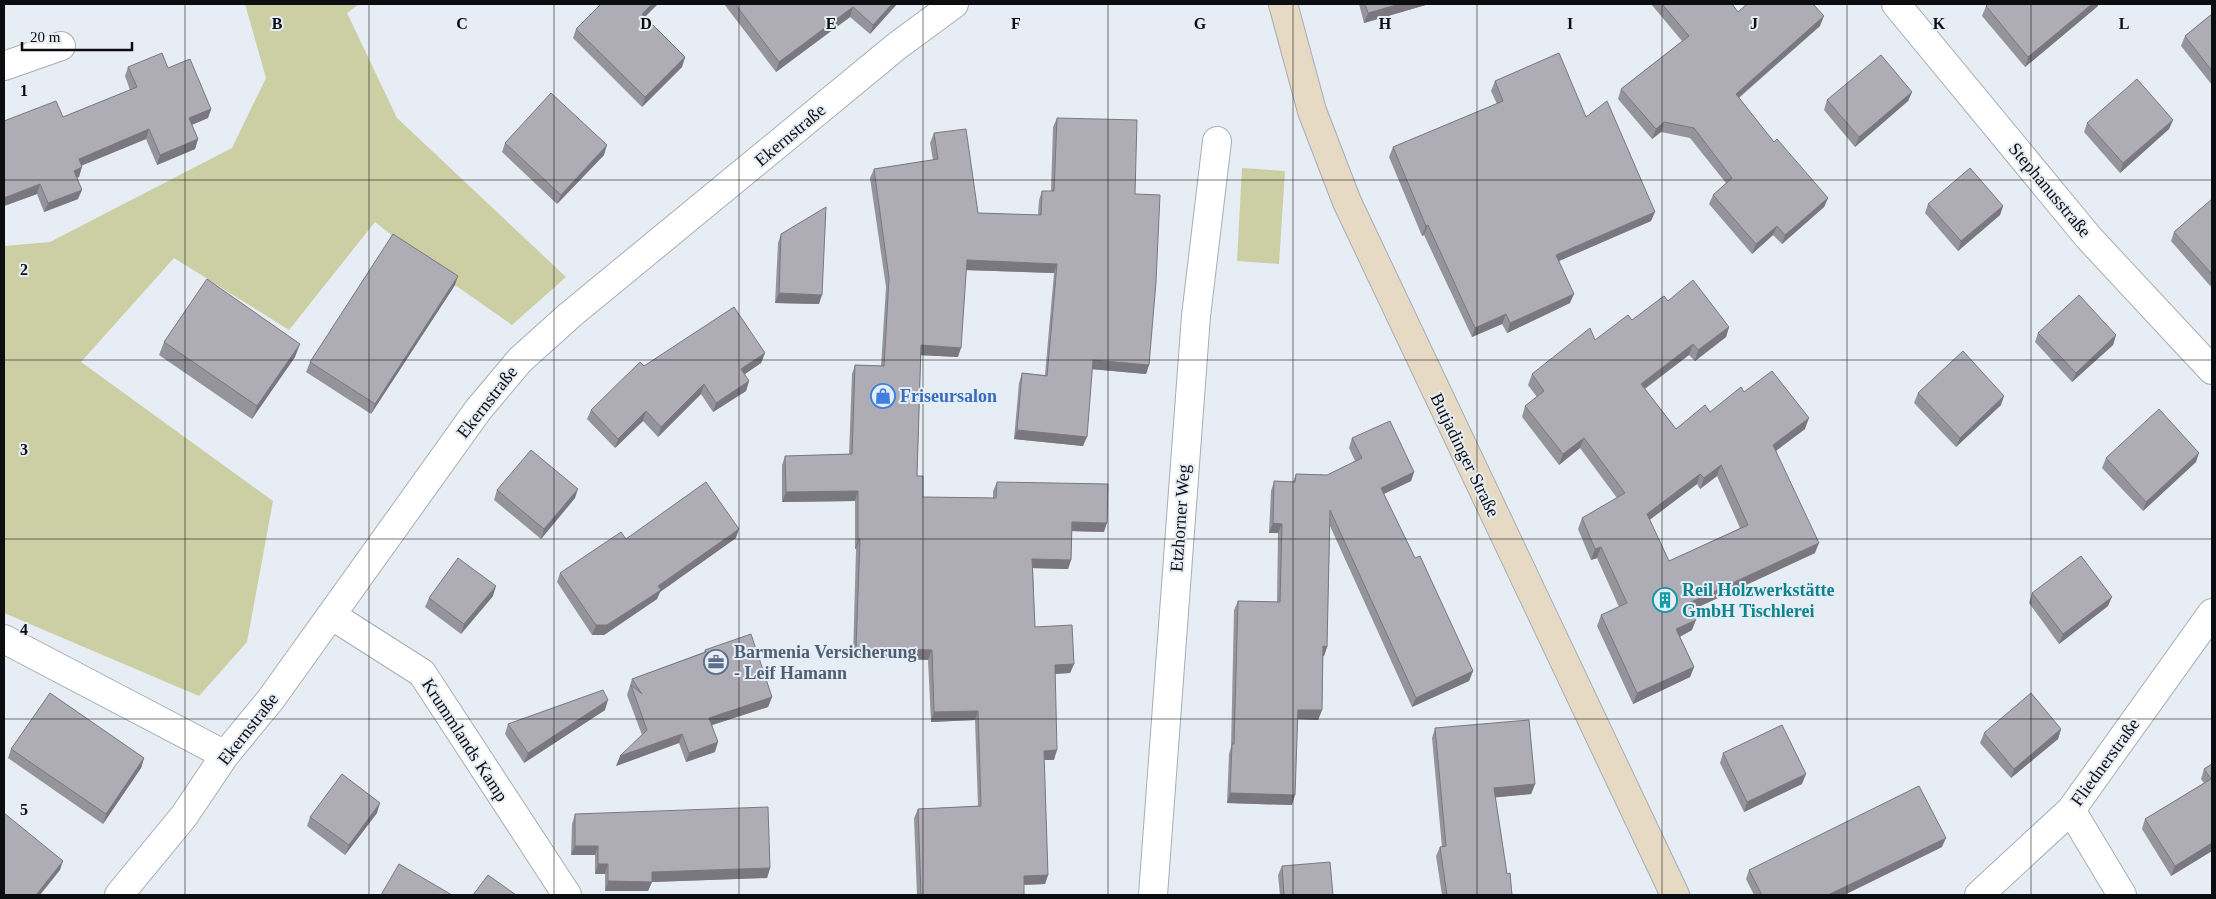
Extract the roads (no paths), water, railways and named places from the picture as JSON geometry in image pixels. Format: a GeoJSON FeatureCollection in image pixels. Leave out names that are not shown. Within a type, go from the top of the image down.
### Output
{"type":"FeatureCollection","features":[{"type":"Feature","properties":{"kind":"street","name":"Ekernstraße"},"geometry":{"type":"LineString","coordinates":[[119,895],[184,816],[226,755],[271,699],[478,410],[520,360],[570,315],[897,46],[954,4]]}},
{"type":"Feature","properties":{"kind":"street","name":"Butjadinger Straße"},"geometry":{"type":"LineString","coordinates":[[1282,4],[1312,111],[1347,202],[1676,895]]}},
{"type":"Feature","properties":{"kind":"street","name":"Stephanusstraße"},"geometry":{"type":"LineString","coordinates":[[1896,4],[2089,238],[2212,370]]}},
{"type":"Feature","properties":{"kind":"street"},"geometry":{"type":"LineString","coordinates":[[4,66],[60,46]]}},
{"type":"Feature","properties":{"kind":"street","name":"Etzhorner Weg"},"geometry":{"type":"LineString","coordinates":[[1153,895],[1196,326],[1218,141]]}},
{"type":"Feature","properties":{"kind":"street","name":"Fliednerstraße"},"geometry":{"type":"LineString","coordinates":[[1979,895],[2071,810],[2212,613]]}},
{"type":"Feature","properties":{"kind":"street","name":"Krummlands Kamp"},"geometry":{"type":"LineString","coordinates":[[331,615],[422,673],[567,895]]}},
{"type":"Feature","properties":{"kind":"street"},"geometry":{"type":"LineString","coordinates":[[6,646],[226,755]]}},
{"type":"Feature","properties":{"kind":"street"},"geometry":{"type":"LineString","coordinates":[[2071,810],[2122,895]]}},
{"type":"Feature","properties":{"kind":"place","name":"Friseursalon"},"geometry":{"type":"Point","coordinates":[883,396]}},
{"type":"Feature","properties":{"kind":"place","name":"Reil Holzwerkstätte GmbH Tischlerei"},"geometry":{"type":"Point","coordinates":[1665,600]}},
{"type":"Feature","properties":{"kind":"place","name":"Barmenia Versicherung - Leif Hamann"},"geometry":{"type":"Point","coordinates":[716,662]}}]}
